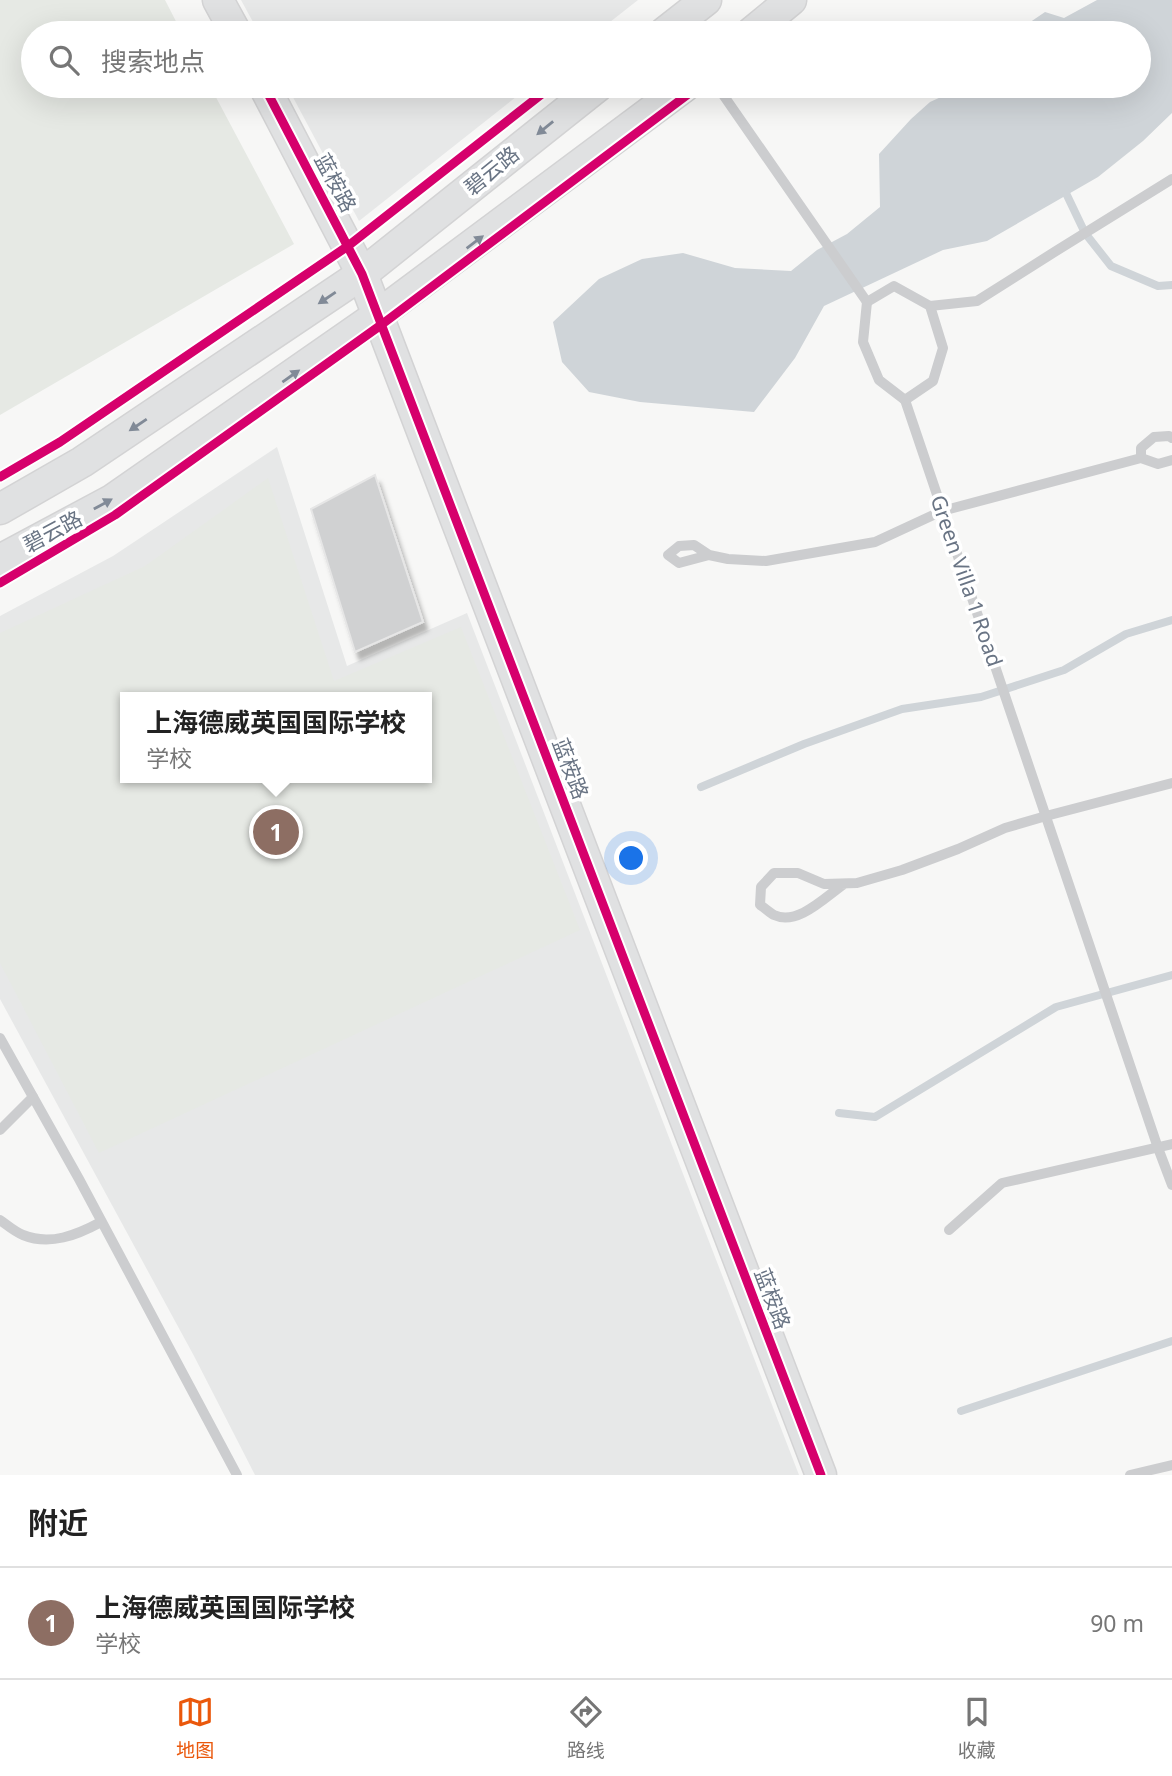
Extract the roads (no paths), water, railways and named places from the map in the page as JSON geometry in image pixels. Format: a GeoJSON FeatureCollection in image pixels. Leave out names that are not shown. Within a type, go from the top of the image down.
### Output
{"type":"FeatureCollection","features":[{"type":"Feature","properties":{"kind":"street"},"geometry":{"type":"LineString","coordinates":[[218,0],[229,21]]}},
{"type":"Feature","properties":{"kind":"street"},"geometry":{"type":"LineString","coordinates":[[681,21],[706,0]]}},
{"type":"Feature","properties":{"kind":"street"},"geometry":{"type":"LineString","coordinates":[[766,21],[791,0]]}},
{"type":"Feature","properties":{"kind":"street","name":"蓝桉路"},"geometry":{"type":"LineString","coordinates":[[270,98],[362,274],[821,1475]]}},
{"type":"Feature","properties":{"kind":"street","name":"碧云路"},"geometry":{"type":"LineString","coordinates":[[0,509],[82,463],[362,274],[583,98]]}},
{"type":"Feature","properties":{"kind":"street","name":"碧云路"},"geometry":{"type":"LineString","coordinates":[[0,560],[112,500],[378,315],[669,98]]}},
{"type":"Feature","properties":{"kind":"lane"},"geometry":{"type":"LineString","coordinates":[[725,98],[866,302],[863,342],[879,380],[905,400],[933,381],[943,348],[930,306]]}},
{"type":"Feature","properties":{"kind":"lane"},"geometry":{"type":"LineString","coordinates":[[866,302],[894,286],[930,306],[977,301],[1172,179]]}},
{"type":"Feature","properties":{"kind":"lane","name":"Green Villa 1 Road"},"geometry":{"type":"LineString","coordinates":[[905,400],[1172,1185]]}},
{"type":"Feature","properties":{"kind":"lane"},"geometry":{"type":"LineString","coordinates":[[1141,458],[1141,448],[1154,437],[1172,438]]}},
{"type":"Feature","properties":{"kind":"lane"},"geometry":{"type":"LineString","coordinates":[[709,555],[766,561],[875,542],[942,511],[1141,458],[1158,464],[1172,460]]}},
{"type":"Feature","properties":{"kind":"lane"},"geometry":{"type":"LineString","coordinates":[[844,884],[794,918],[775,916],[760,905],[761,887],[774,873],[798,873],[824,884],[857,883],[902,870],[1005,828],[1172,783]]}},
{"type":"Feature","properties":{"kind":"lane"},"geometry":{"type":"LineString","coordinates":[[0,1038],[237,1475]]}},
{"type":"Feature","properties":{"kind":"lane"},"geometry":{"type":"LineString","coordinates":[[0,1130],[33,1097]]}},
{"type":"Feature","properties":{"kind":"lane"},"geometry":{"type":"LineString","coordinates":[[949,1230],[1002,1183],[1172,1144]]}},
{"type":"Feature","properties":{"kind":"lane"},"geometry":{"type":"LineString","coordinates":[[0,1220],[20,1234],[40,1240],[63,1238],[101,1222]]}},
{"type":"Feature","properties":{"kind":"lane"},"geometry":{"type":"LineString","coordinates":[[1130,1475],[1172,1465]]}},
{"type":"Feature","properties":{"kind":"waterway"},"geometry":{"type":"LineString","coordinates":[[1064,189],[1085,233],[1111,266],[1158,286],[1172,285]]}},
{"type":"Feature","properties":{"kind":"waterway"},"geometry":{"type":"LineString","coordinates":[[701,787],[804,744],[902,709],[981,697],[1064,670],[1126,634],[1172,620]]}},
{"type":"Feature","properties":{"kind":"waterway"},"geometry":{"type":"LineString","coordinates":[[839,1113],[875,1117],[1056,1007],[1172,975]]}},
{"type":"Feature","properties":{"kind":"waterway"},"geometry":{"type":"LineString","coordinates":[[961,1411],[1172,1341]]}},
{"type":"Feature","properties":{"kind":"place","name":"上海德威英国国际学校"},"geometry":{"type":"Point","coordinates":[276,832]}}]}
